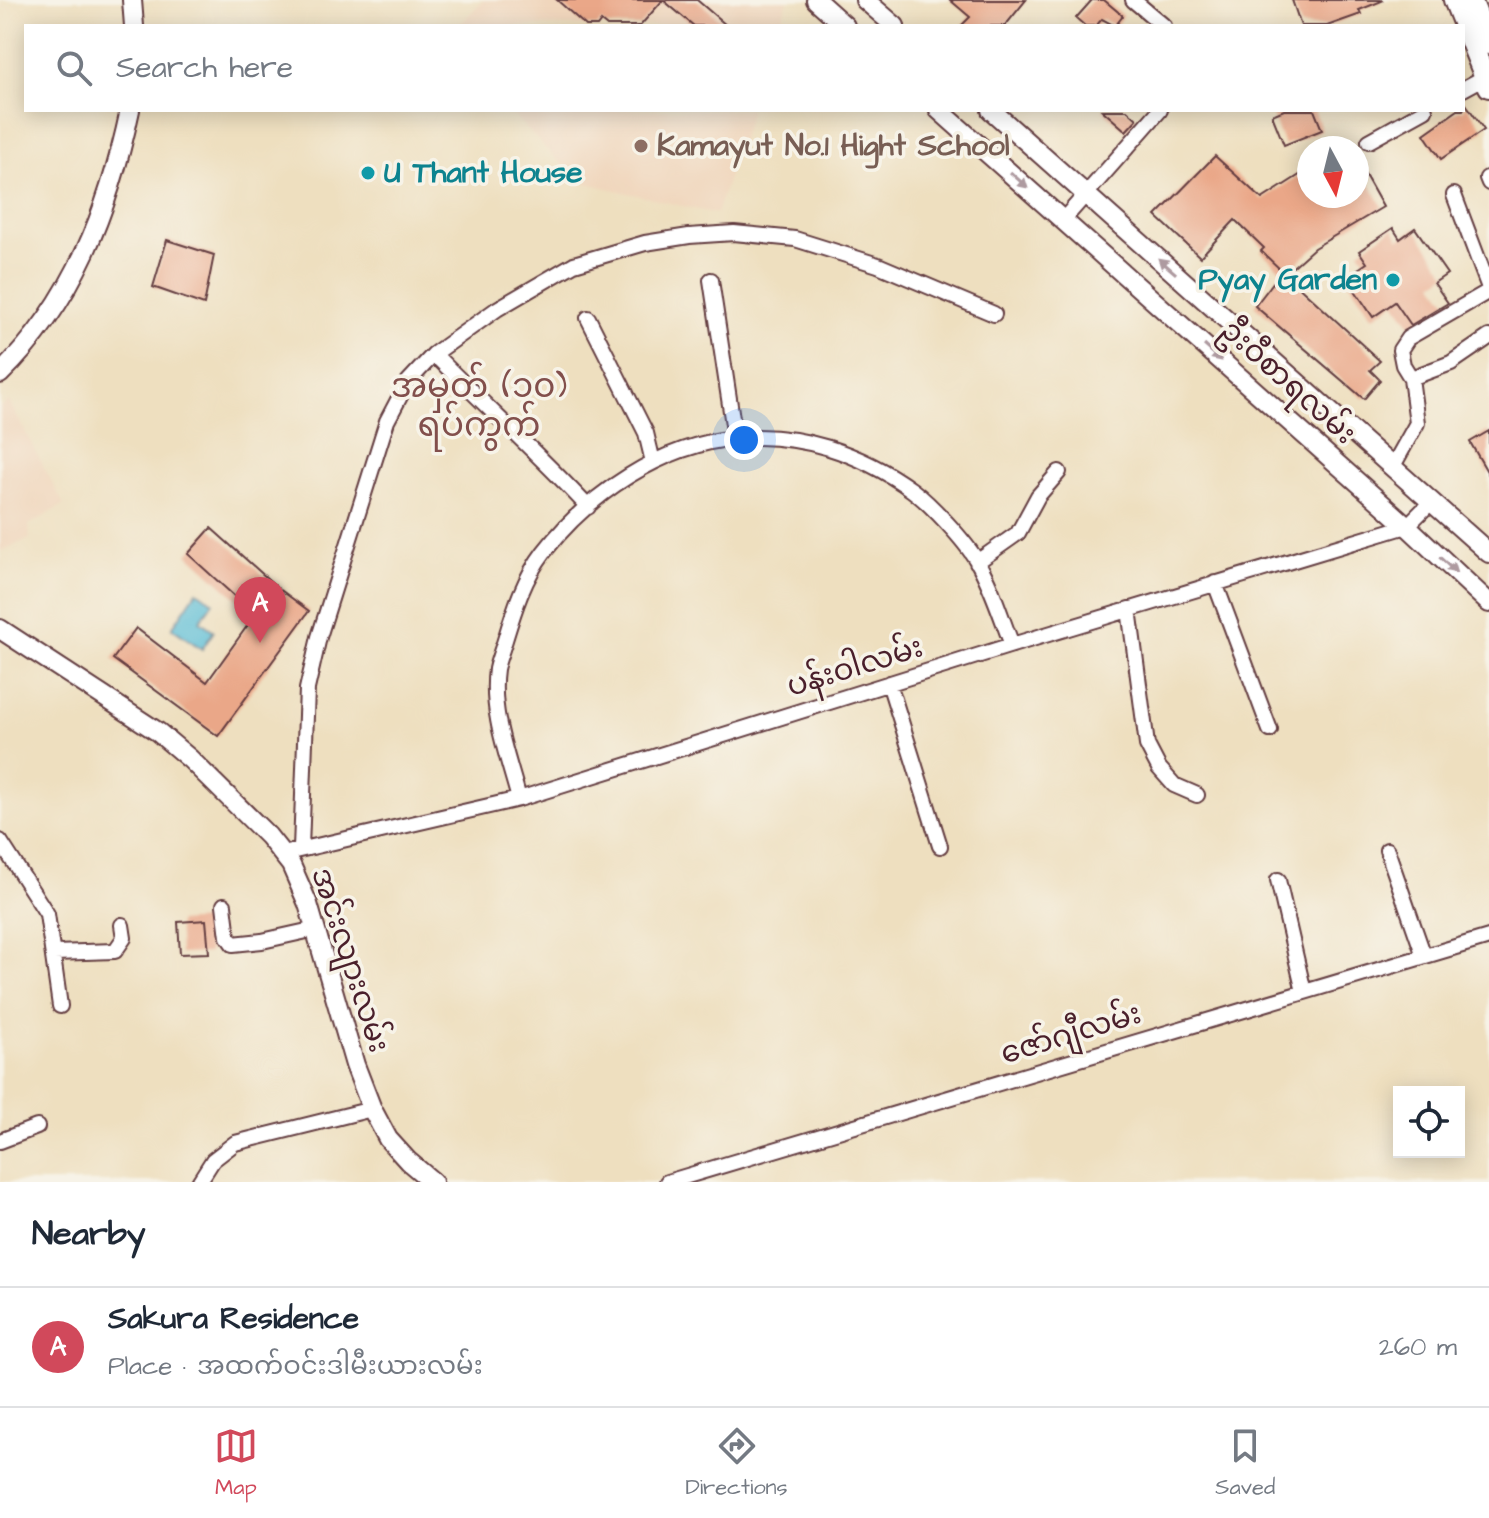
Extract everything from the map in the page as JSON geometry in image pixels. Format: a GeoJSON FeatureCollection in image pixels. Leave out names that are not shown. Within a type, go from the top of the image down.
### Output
{"type":"FeatureCollection","features":[{"type":"Feature","properties":{"kind":"highway"},"geometry":{"type":"LineString","coordinates":[[1454,0],[1464,24]]}},
{"type":"Feature","properties":{"kind":"highway"},"geometry":{"type":"LineString","coordinates":[[1471,0],[1489,44]]}},
{"type":"Feature","properties":{"kind":"highway"},"geometry":{"type":"LineString","coordinates":[[1465,27],[1487,82]]}},
{"type":"Feature","properties":{"kind":"main road"},"geometry":{"type":"LineString","coordinates":[[132,0],[134,24]]}},
{"type":"Feature","properties":{"kind":"main road"},"geometry":{"type":"LineString","coordinates":[[865,0],[893,24]]}},
{"type":"Feature","properties":{"kind":"main road"},"geometry":{"type":"LineString","coordinates":[[826,3],[843,24]]}},
{"type":"Feature","properties":{"kind":"main road"},"geometry":{"type":"LineString","coordinates":[[0,374],[40,330],[87,252],[105,209],[129,112]]}},
{"type":"Feature","properties":{"kind":"main road","name":"ဦးဝီစာရလမ်း"},"geometry":{"type":"LineString","coordinates":[[941,112],[1407,526],[1489,603]]}},
{"type":"Feature","properties":{"kind":"main road","name":"ဦးဝီစာရလမ်း"},"geometry":{"type":"LineString","coordinates":[[993,112],[1489,553]]}},
{"type":"Feature","properties":{"kind":"main road"},"geometry":{"type":"LineString","coordinates":[[1177,322],[1202,296]]}},
{"type":"Feature","properties":{"kind":"main road"},"geometry":{"type":"LineString","coordinates":[[1289,421],[1312,394]]}},
{"type":"Feature","properties":{"kind":"main road","name":"အင်းလျားလမ်း"},"geometry":{"type":"LineString","coordinates":[[0,629],[158,732],[292,851],[355,1065],[372,1109],[388,1139],[433,1182]]}},
{"type":"Feature","properties":{"kind":"street"},"geometry":{"type":"LineString","coordinates":[[1133,0],[1162,24]]}},
{"type":"Feature","properties":{"kind":"street"},"geometry":{"type":"LineString","coordinates":[[1465,88],[1487,82]]}},
{"type":"Feature","properties":{"kind":"street"},"geometry":{"type":"LineString","coordinates":[[1063,220],[1158,112]]}},
{"type":"Feature","properties":{"kind":"street"},"geometry":{"type":"LineString","coordinates":[[1369,141],[1421,112]]}},
{"type":"Feature","properties":{"kind":"street"},"geometry":{"type":"LineString","coordinates":[[1393,466],[1417,423],[1411,378],[1403,365],[1400,350],[1408,338],[1489,289],[1454,195]]}},
{"type":"Feature","properties":{"kind":"street"},"geometry":{"type":"LineString","coordinates":[[292,851],[307,689],[319,637],[387,421],[407,383],[434,354],[497,309],[574,264],[645,243],[689,236],[734,233],[795,239],[878,265],[994,314]]}},
{"type":"Feature","properties":{"kind":"street"},"geometry":{"type":"LineString","coordinates":[[711,280],[735,438]]}},
{"type":"Feature","properties":{"kind":"street"},"geometry":{"type":"LineString","coordinates":[[588,318],[646,433],[653,462]]}},
{"type":"Feature","properties":{"kind":"street"},"geometry":{"type":"LineString","coordinates":[[1411,378],[1451,363],[1489,337]]}},
{"type":"Feature","properties":{"kind":"street"},"geometry":{"type":"LineString","coordinates":[[434,354],[543,458],[588,507]]}},
{"type":"Feature","properties":{"kind":"street"},"geometry":{"type":"LineString","coordinates":[[519,799],[497,718],[496,669],[525,581],[543,553],[605,492],[653,462],[689,447],[735,438],[774,438],[824,445],[871,465],[914,491],[961,540],[977,562],[1012,645]]}},
{"type":"Feature","properties":{"kind":"street"},"geometry":{"type":"LineString","coordinates":[[977,562],[1018,533],[1038,496],[1059,472]]}},
{"type":"Feature","properties":{"kind":"street","name":"ပန်းဝါလမ်း"},"geometry":{"type":"LineString","coordinates":[[292,851],[519,799],[1407,526],[1432,501]]}},
{"type":"Feature","properties":{"kind":"street"},"geometry":{"type":"LineString","coordinates":[[1215,583],[1270,730]]}},
{"type":"Feature","properties":{"kind":"street"},"geometry":{"type":"LineString","coordinates":[[1129,609],[1147,745],[1159,768],[1174,785],[1197,795]]}},
{"type":"Feature","properties":{"kind":"street"},"geometry":{"type":"LineString","coordinates":[[889,683],[940,846]]}},
{"type":"Feature","properties":{"kind":"street"},"geometry":{"type":"LineString","coordinates":[[0,841],[47,914],[60,1006]]}},
{"type":"Feature","properties":{"kind":"street"},"geometry":{"type":"LineString","coordinates":[[1387,850],[1424,956]]}},
{"type":"Feature","properties":{"kind":"street"},"geometry":{"type":"LineString","coordinates":[[1278,880],[1304,992]]}},
{"type":"Feature","properties":{"kind":"street"},"geometry":{"type":"LineString","coordinates":[[224,905],[228,937],[233,944],[316,929]]}},
{"type":"Feature","properties":{"kind":"street"},"geometry":{"type":"LineString","coordinates":[[54,953],[115,951],[124,938],[122,925]]}},
{"type":"Feature","properties":{"kind":"street","name":"ဇော်ဂျီလမ်း"},"geometry":{"type":"LineString","coordinates":[[667,1182],[1489,937]]}},
{"type":"Feature","properties":{"kind":"street"},"geometry":{"type":"LineString","coordinates":[[199,1182],[213,1160],[235,1143],[372,1109]]}},
{"type":"Feature","properties":{"kind":"street"},"geometry":{"type":"LineString","coordinates":[[0,1141],[37,1127]]}},
{"type":"Feature","properties":{"kind":"shaded area"},"geometry":{"type":"Polygon","coordinates":[[[483,0],[788,0],[781,24],[461,24],[483,0]]]}},
{"type":"Feature","properties":{"kind":"shaded area","name":"Kamayut No.1 Hight School"},"geometry":{"type":"Polygon","coordinates":[[[510,112],[750,112],[716,214],[578,181],[510,112]]]}},
{"type":"Feature","properties":{"kind":"shaded area"},"geometry":{"type":"Polygon","coordinates":[[[9,401],[64,505],[29,525],[30,539],[0,551],[0,407],[9,401]]]}},
{"type":"Feature","properties":{"kind":"water"},"geometry":{"type":"Polygon","coordinates":[[[197,591],[213,602],[200,621],[214,631],[202,649],[172,628],[197,591]]]}},
{"type":"Feature","properties":{"kind":"building"},"geometry":{"type":"Polygon","coordinates":[[[557,0],[663,0],[642,24],[605,24],[601,21],[599,24],[584,24],[557,0]]]}},
{"type":"Feature","properties":{"kind":"building"},"geometry":{"type":"Polygon","coordinates":[[[663,0],[697,0],[725,24],[692,24],[663,0]]]}},
{"type":"Feature","properties":{"kind":"building"},"geometry":{"type":"Polygon","coordinates":[[[950,0],[1026,0],[1007,24],[963,24],[970,17],[950,0]]]}},
{"type":"Feature","properties":{"kind":"building"},"geometry":{"type":"Polygon","coordinates":[[[1092,0],[1104,0],[1123,16],[1117,24],[1102,19],[1098,24],[1083,24],[1076,18],[1092,0]]]}},
{"type":"Feature","properties":{"kind":"building"},"geometry":{"type":"Polygon","coordinates":[[[1292,0],[1382,1],[1359,10],[1361,14],[1333,24],[1300,24],[1292,0]]]}},
{"type":"Feature","properties":{"kind":"building"},"geometry":{"type":"Polygon","coordinates":[[[1465,106],[1484,130],[1441,159],[1424,134],[1455,112],[1465,112],[1465,106]]]}},
{"type":"Feature","properties":{"kind":"building"},"geometry":{"type":"Polygon","coordinates":[[[1104,112],[1129,112],[1137,119],[1126,131],[1104,112]]]}},
{"type":"Feature","properties":{"kind":"building"},"geometry":{"type":"Polygon","coordinates":[[[1279,112],[1315,112],[1322,130],[1297,136],[1297,140],[1284,145],[1272,115],[1279,112]]]}},
{"type":"Feature","properties":{"kind":"building"},"geometry":{"type":"Polygon","coordinates":[[[1215,156],[1262,199],[1297,177],[1297,208],[1369,208],[1369,182],[1383,207],[1314,248],[1285,274],[1235,220],[1200,257],[1156,216],[1215,156]]]}},
{"type":"Feature","properties":{"kind":"building","name":"Pyay Garden"},"geometry":{"type":"Polygon","coordinates":[[[1393,228],[1400,239],[1415,228],[1447,274],[1434,283],[1448,303],[1411,325],[1395,302],[1373,317],[1346,277],[1367,263],[1359,251],[1393,228]]]}},
{"type":"Feature","properties":{"kind":"building"},"geometry":{"type":"Polygon","coordinates":[[[167,240],[214,255],[204,305],[153,287],[167,240]]]}},
{"type":"Feature","properties":{"kind":"building"},"geometry":{"type":"Polygon","coordinates":[[[1282,271],[1380,361],[1370,370],[1380,380],[1364,399],[1255,306],[1282,271]]]}},
{"type":"Feature","properties":{"kind":"building"},"geometry":{"type":"Polygon","coordinates":[[[1489,431],[1489,475],[1470,442],[1489,431]]]}},
{"type":"Feature","properties":{"kind":"building"},"geometry":{"type":"Polygon","coordinates":[[[211,528],[278,588],[309,611],[218,736],[113,659],[136,628],[207,682],[255,615],[188,554],[211,528]]]}},
{"type":"Feature","properties":{"kind":"building"},"geometry":{"type":"Polygon","coordinates":[[[206,920],[209,953],[180,954],[178,922],[206,920]]]}},
{"type":"Feature","properties":{"kind":"place","name":"Kamayut No.1 Hight School"},"geometry":{"type":"Point","coordinates":[641,146]}},
{"type":"Feature","properties":{"kind":"place","name":"U Thant House"},"geometry":{"type":"Point","coordinates":[368,173]}},
{"type":"Feature","properties":{"kind":"place","name":"Pyay Garden"},"geometry":{"type":"Point","coordinates":[1393,280]}},
{"type":"Feature","properties":{"kind":"place","name":"Sakura Residence"},"geometry":{"type":"Point","coordinates":[260,643]}},
{"type":"Feature","properties":{"kind":"district","name":"အမှတ် (၁၀) ရပ်ကွက်"},"geometry":{"type":"Point","coordinates":[479,406]}}]}
